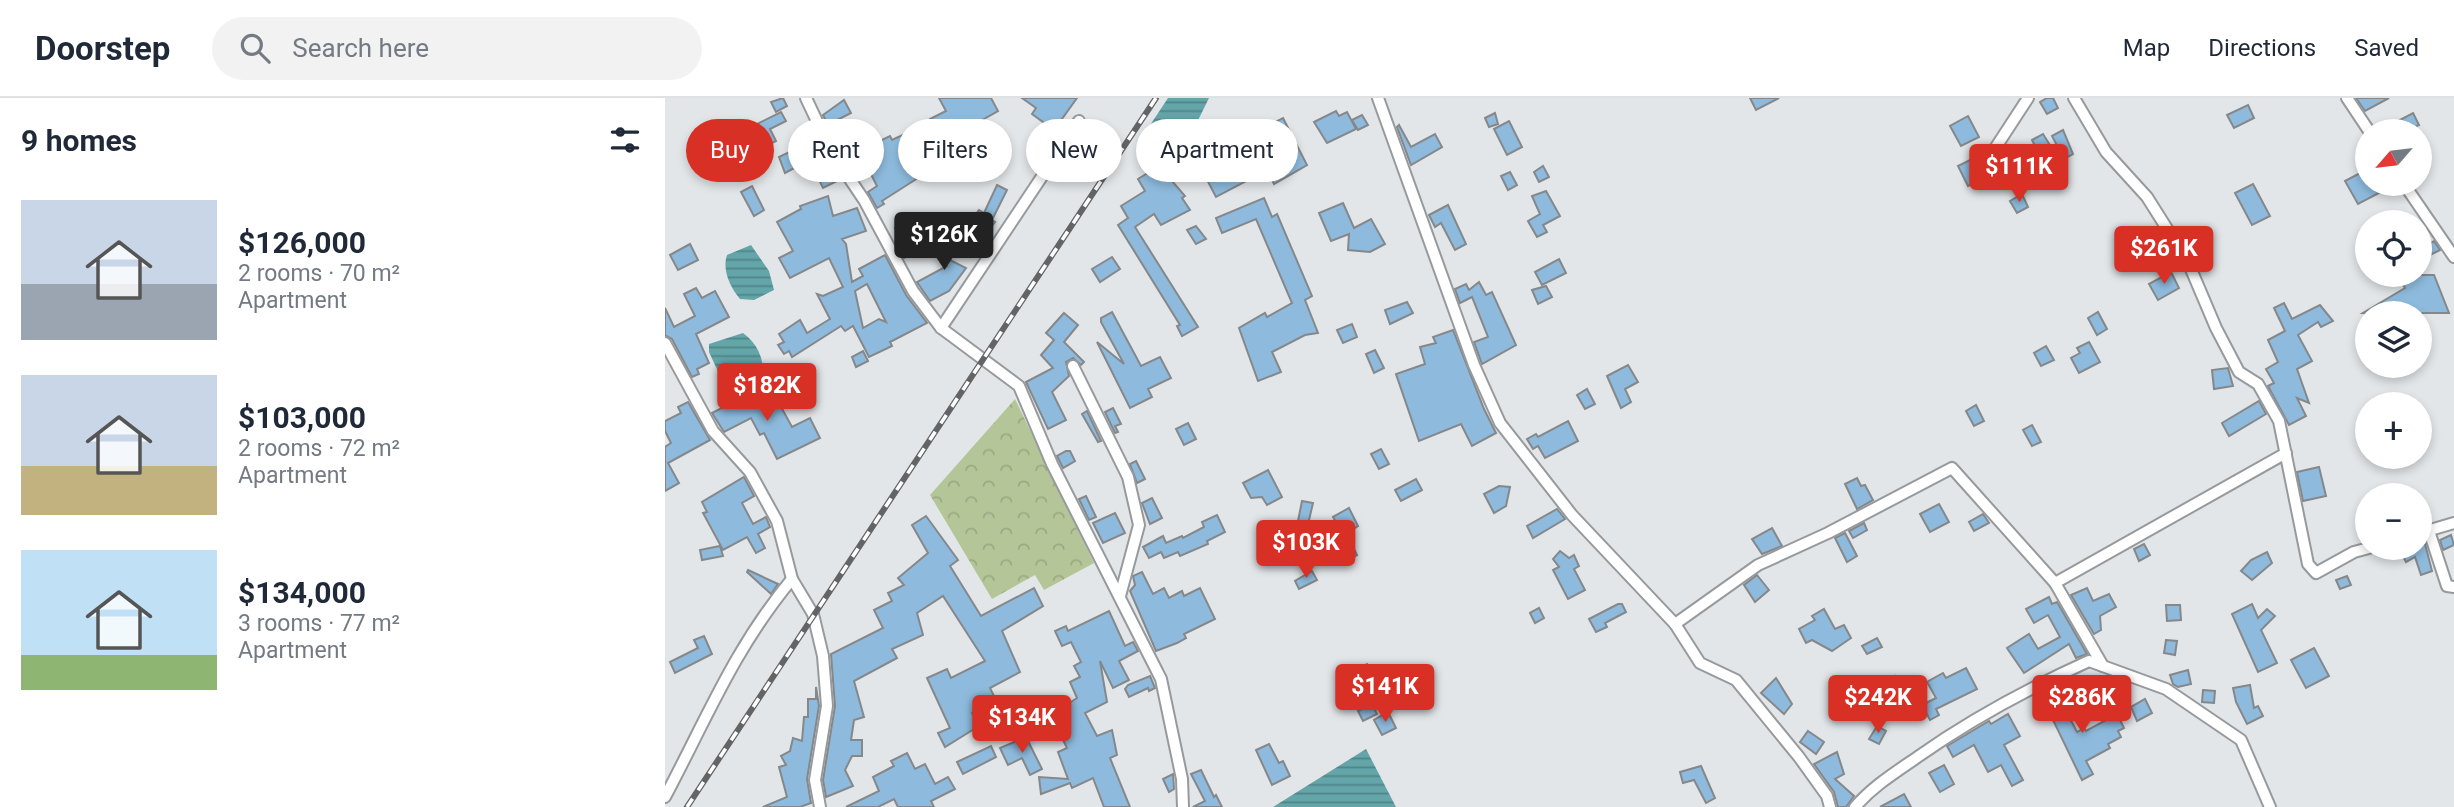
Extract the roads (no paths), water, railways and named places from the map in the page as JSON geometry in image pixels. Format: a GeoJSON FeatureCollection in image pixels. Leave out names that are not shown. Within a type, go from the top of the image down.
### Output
{"type":"FeatureCollection","features":[{"type":"Feature","properties":{"kind":"street"},"geometry":{"type":"LineString","coordinates":[[806,98],[831,151],[864,200],[913,292],[941,328],[1019,386],[1052,464],[1161,679],[1182,779],[1183,807]]}},
{"type":"Feature","properties":{"kind":"street"},"geometry":{"type":"LineString","coordinates":[[1378,98],[1474,365],[1500,423],[1572,515],[1675,624],[1700,663],[1736,680],[1799,757],[1827,796],[1830,807]]}},
{"type":"Feature","properties":{"kind":"street"},"geometry":{"type":"LineString","coordinates":[[1996,147],[2028,98]]}},
{"type":"Feature","properties":{"kind":"street"},"geometry":{"type":"LineString","coordinates":[[2074,98],[2106,152],[2147,197],[2189,262],[2216,328],[2239,372],[2258,384],[2279,421],[2308,564],[2316,573],[2355,552]]}},
{"type":"Feature","properties":{"kind":"street"},"geometry":{"type":"LineString","coordinates":[[2347,98],[2361,119]]}},
{"type":"Feature","properties":{"kind":"street"},"geometry":{"type":"LineString","coordinates":[[941,328],[1038,182]]}},
{"type":"Feature","properties":{"kind":"street"},"geometry":{"type":"LineString","coordinates":[[2413,196],[2454,257]]}},
{"type":"Feature","properties":{"kind":"street"},"geometry":{"type":"LineString","coordinates":[[665,343],[713,430],[750,472],[777,521],[792,579],[813,614],[823,656],[827,706],[815,780],[820,807]]}},
{"type":"Feature","properties":{"kind":"street"},"geometry":{"type":"LineString","coordinates":[[1073,366],[1128,477],[1139,525],[1120,596]]}},
{"type":"Feature","properties":{"kind":"street"},"geometry":{"type":"LineString","coordinates":[[2055,583],[2286,453]]}},
{"type":"Feature","properties":{"kind":"street"},"geometry":{"type":"LineString","coordinates":[[1675,624],[1758,565],[1828,533],[1952,468],[2055,583],[2103,666]]}},
{"type":"Feature","properties":{"kind":"street"},"geometry":{"type":"LineString","coordinates":[[2432,530],[2454,523]]}},
{"type":"Feature","properties":{"kind":"street"},"geometry":{"type":"LineString","coordinates":[[2432,549],[2447,586],[2454,587]]}},
{"type":"Feature","properties":{"kind":"street"},"geometry":{"type":"LineString","coordinates":[[665,797],[708,707],[759,619],[792,579]]}},
{"type":"Feature","properties":{"kind":"street"},"geometry":{"type":"LineString","coordinates":[[1855,807],[1870,790],[1959,728],[2017,694],[2089,661],[2166,689],[2241,740],[2270,807]]}},
{"type":"Feature","properties":{"kind":"water"},"geometry":{"type":"Polygon","coordinates":[[[1168,98],[1209,98],[1199,119],[1154,119],[1168,98]]]}},
{"type":"Feature","properties":{"kind":"water"},"geometry":{"type":"Polygon","coordinates":[[[751,245],[769,271],[774,290],[754,300],[740,299],[728,278],[727,255],[751,245]]]}},
{"type":"Feature","properties":{"kind":"water"},"geometry":{"type":"Polygon","coordinates":[[[743,333],[759,352],[763,376],[752,384],[727,391],[709,352],[709,344],[743,333]]]}},
{"type":"Feature","properties":{"kind":"water"},"geometry":{"type":"Polygon","coordinates":[[[1366,749],[1396,807],[1273,807],[1366,749]]]}},
{"type":"Feature","properties":{"kind":"railway"},"geometry":{"type":"LineString","coordinates":[[687,807],[1156,98]]}}]}
